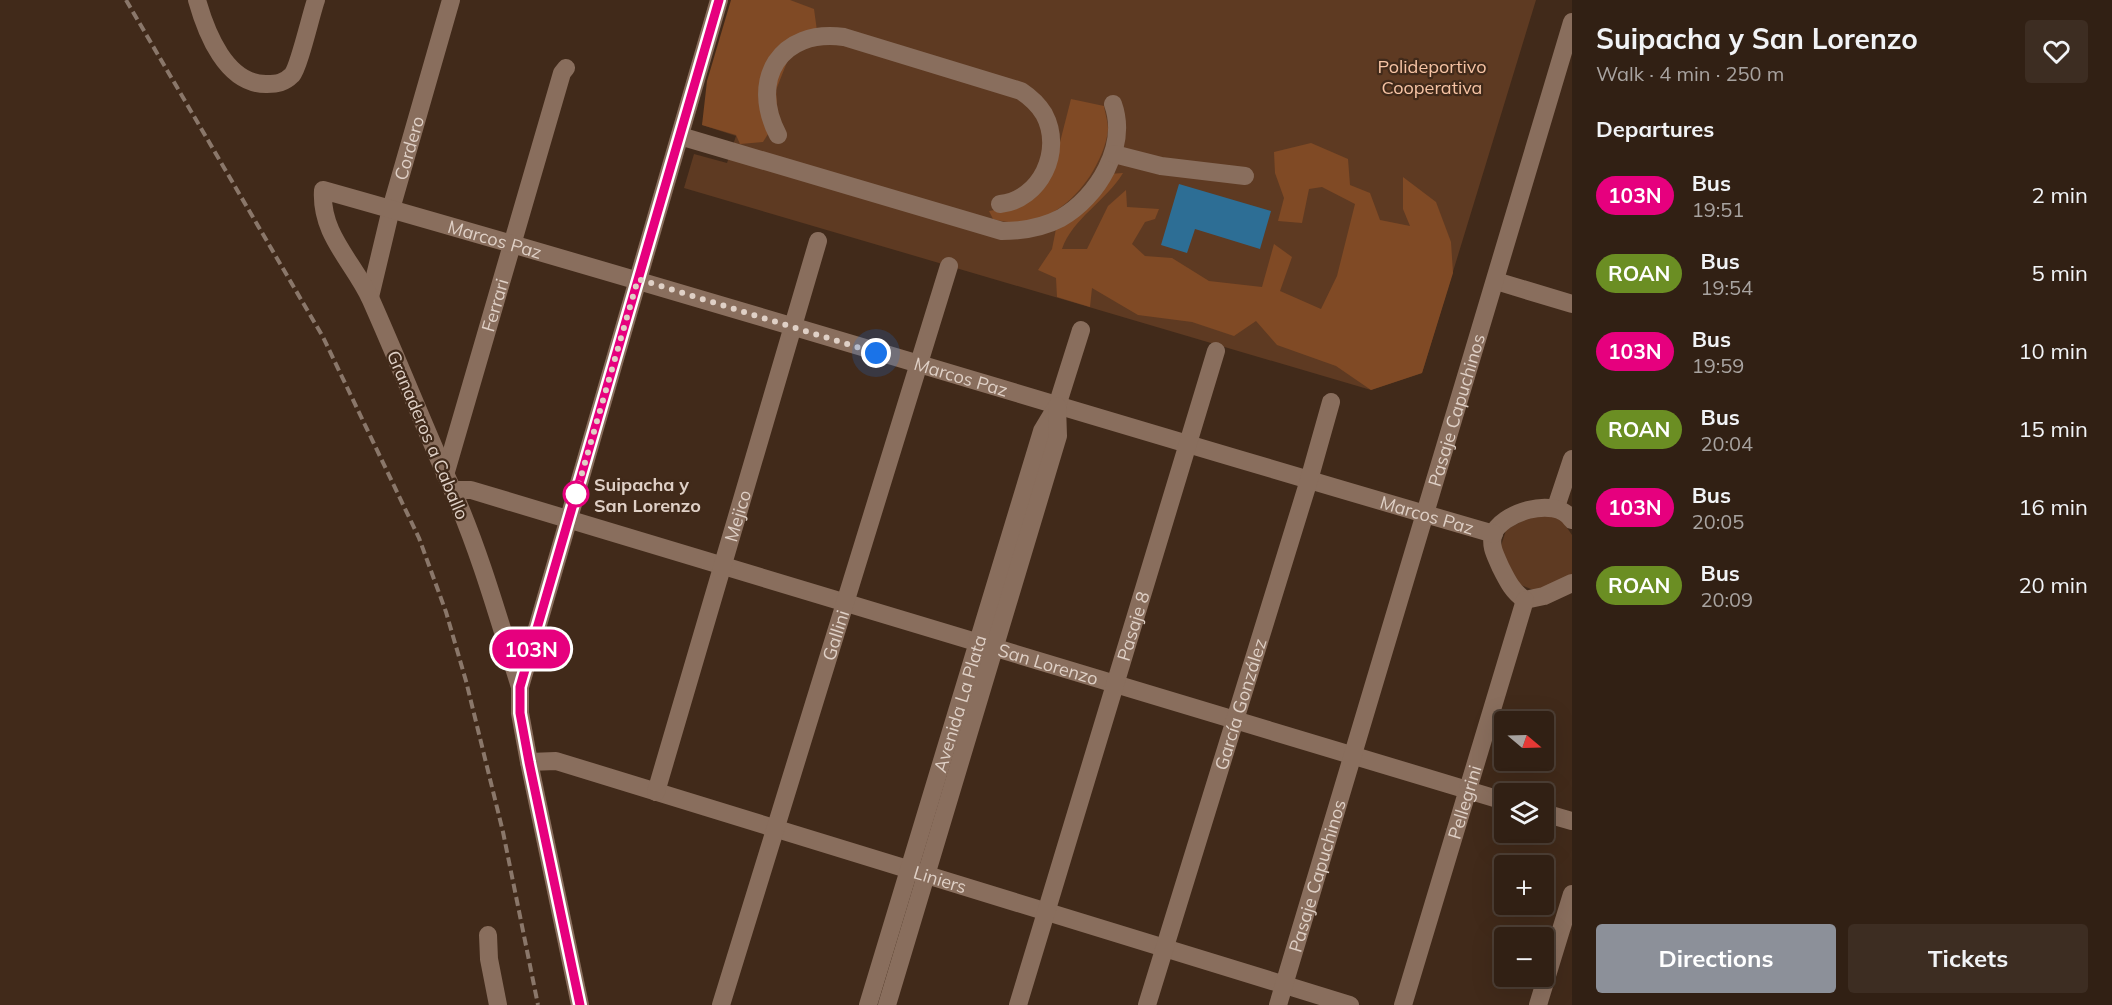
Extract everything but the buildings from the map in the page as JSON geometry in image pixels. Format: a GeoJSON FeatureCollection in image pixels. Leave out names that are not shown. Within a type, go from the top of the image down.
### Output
{"type":"FeatureCollection","features":[{"type":"Feature","properties":{"kind":"street"},"geometry":{"type":"LineString","coordinates":[[197,0],[203,21],[220,55],[242,77],[262,84],[281,84],[294,74],[316,0]]}},
{"type":"Feature","properties":{"kind":"street","name":"Cordero"},"geometry":{"type":"LineString","coordinates":[[370,297],[391,209],[452,0]]}},
{"type":"Feature","properties":{"kind":"street"},"geometry":{"type":"LineString","coordinates":[[580,1005],[529,762],[520,713],[520,687],[719,0]]}},
{"type":"Feature","properties":{"kind":"street","name":"Pasaje Capuchinos"},"geometry":{"type":"LineString","coordinates":[[1278,1005],[1572,22]]}},
{"type":"Feature","properties":{"kind":"street"},"geometry":{"type":"LineString","coordinates":[[778,135],[769,118],[766,100],[768,81],[776,63],[788,49],[804,39],[823,34],[844,37],[1021,90],[1034,101],[1044,115],[1051,148],[1045,172],[1032,191],[1016,202],[1000,204]]}},
{"type":"Feature","properties":{"kind":"street","name":"Ferrari"},"geometry":{"type":"LineString","coordinates":[[449,482],[513,243],[562,74],[566,68]]}},
{"type":"Feature","properties":{"kind":"street"},"geometry":{"type":"LineString","coordinates":[[680,135],[1002,231],[1037,228],[1061,218],[1096,186],[1114,154],[1119,119],[1113,104]]}},
{"type":"Feature","properties":{"kind":"street"},"geometry":{"type":"LineString","coordinates":[[1114,154],[1172,168],[1245,176]]}},
{"type":"Feature","properties":{"kind":"street","name":"Marcos Paz"},"geometry":{"type":"LineString","coordinates":[[323,190],[638,279],[792,328],[1494,534]]}},
{"type":"Feature","properties":{"kind":"street","name":"Granaderos a Caballo"},"geometry":{"type":"LineString","coordinates":[[323,190],[322,207],[331,236],[370,297],[475,545],[520,687]]}},
{"type":"Feature","properties":{"kind":"street","name":"Mejico"},"geometry":{"type":"LineString","coordinates":[[656,792],[818,241]]}},
{"type":"Feature","properties":{"kind":"street","name":"Gallini"},"geometry":{"type":"LineString","coordinates":[[721,1005],[949,266]]}},
{"type":"Feature","properties":{"kind":"street"},"geometry":{"type":"LineString","coordinates":[[1496,280],[1572,303]]}},
{"type":"Feature","properties":{"kind":"street","name":"Avenida La Plata"},"geometry":{"type":"LineString","coordinates":[[887,1005],[918,872],[986,645],[1042,431],[1057,406],[1081,330]]}},
{"type":"Feature","properties":{"kind":"street","name":"Pasaje 8"},"geometry":{"type":"LineString","coordinates":[[1018,1005],[1216,351]]}},
{"type":"Feature","properties":{"kind":"street","name":"García González"},"geometry":{"type":"LineString","coordinates":[[1147,1005],[1331,402]]}},
{"type":"Feature","properties":{"kind":"street"},"geometry":{"type":"LineString","coordinates":[[1556,507],[1572,459]]}},
{"type":"Feature","properties":{"kind":"street","name":"San Lorenzo"},"geometry":{"type":"LineString","coordinates":[[449,482],[1494,798]]}},
{"type":"Feature","properties":{"kind":"street"},"geometry":{"type":"LineString","coordinates":[[1572,520],[1556,507],[1541,505],[1499,524],[1494,534],[1492,547],[1508,584],[1525,600],[1544,596],[1572,583]]}},
{"type":"Feature","properties":{"kind":"street","name":"Pellegrini"},"geometry":{"type":"LineString","coordinates":[[1403,1005],[1525,600]]}},
{"type":"Feature","properties":{"kind":"street","name":"Liniers"},"geometry":{"type":"LineString","coordinates":[[529,762],[556,761],[1350,1005]]}},
{"type":"Feature","properties":{"kind":"street"},"geometry":{"type":"LineString","coordinates":[[1554,816],[1572,821]]}},
{"type":"Feature","properties":{"kind":"street","name":"Avenida La Plata"},"geometry":{"type":"LineString","coordinates":[[868,1005],[918,872]]}},
{"type":"Feature","properties":{"kind":"street"},"geometry":{"type":"LineString","coordinates":[[1538,1005],[1572,894]]}},
{"type":"Feature","properties":{"kind":"street"},"geometry":{"type":"LineString","coordinates":[[488,935],[489,959],[498,1005]]}},
{"type":"Feature","properties":{"kind":"green space","name":"Polideportivo Cooperativa"},"geometry":{"type":"Polygon","coordinates":[[[738,0],[1536,0],[1422,373],[1371,390],[684,188],[694,154],[727,163],[736,136],[702,125],[738,0]]]}},
{"type":"Feature","properties":{"kind":"green space"},"geometry":{"type":"Polygon","coordinates":[[[1537,513],[1561,519],[1572,535],[1572,574],[1536,591],[1518,584],[1500,549],[1506,530],[1537,513]]]}},
{"type":"Feature","properties":{"kind":"shaded area"},"geometry":{"type":"Polygon","coordinates":[[[731,0],[790,0],[814,9],[817,31],[789,57],[776,90],[778,118],[763,142],[740,144],[736,135],[702,125],[707,81],[731,0]]]}},
{"type":"Feature","properties":{"kind":"shaded area"},"geometry":{"type":"Polygon","coordinates":[[[1071,99],[1104,106],[1108,126],[1106,141],[1090,176],[1071,199],[1048,215],[1022,222],[993,219],[989,211],[1023,205],[1058,150],[1071,99]]]}},
{"type":"Feature","properties":{"kind":"shaded area"},"geometry":{"type":"Polygon","coordinates":[[[1311,143],[1348,159],[1350,185],[1370,193],[1380,220],[1410,226],[1403,209],[1403,177],[1436,202],[1451,242],[1453,273],[1422,373],[1371,390],[1336,366],[1277,345],[1256,321],[1234,336],[1192,322],[1138,315],[1092,288],[1090,307],[1057,297],[1056,278],[1038,270],[1052,249],[1056,229],[1109,174],[1123,173],[1081,219],[1062,249],[1087,249],[1108,206],[1126,190],[1127,207],[1159,209],[1155,219],[1145,222],[1132,244],[1145,256],[1172,258],[1209,281],[1262,287],[1274,244],[1292,257],[1280,291],[1321,309],[1337,276],[1355,204],[1322,187],[1309,189],[1302,223],[1278,221],[1284,198],[1275,173],[1274,152],[1311,143]]]}},
{"type":"Feature","properties":{"kind":"water"},"geometry":{"type":"Polygon","coordinates":[[[1179,184],[1271,211],[1260,249],[1195,229],[1187,253],[1161,245],[1179,184]]]}},
{"type":"Feature","properties":{"kind":"railway"},"geometry":{"type":"LineString","coordinates":[[126,0],[323,337],[419,538],[446,612],[466,681],[503,832],[538,1005]]}},
{"type":"Feature","properties":{"kind":"bus line","name":"103N"},"geometry":{"type":"LineString","coordinates":[[580,1005],[529,762],[520,713],[520,687],[719,0]]}},
{"type":"Feature","properties":{"kind":"place","name":"Suipacha y San Lorenzo"},"geometry":{"type":"Point","coordinates":[576,494]}},
{"type":"Feature","properties":{"kind":"route"},"geometry":{"type":"LineString","coordinates":[[576,494],[638,279],[876,353]]}}]}
